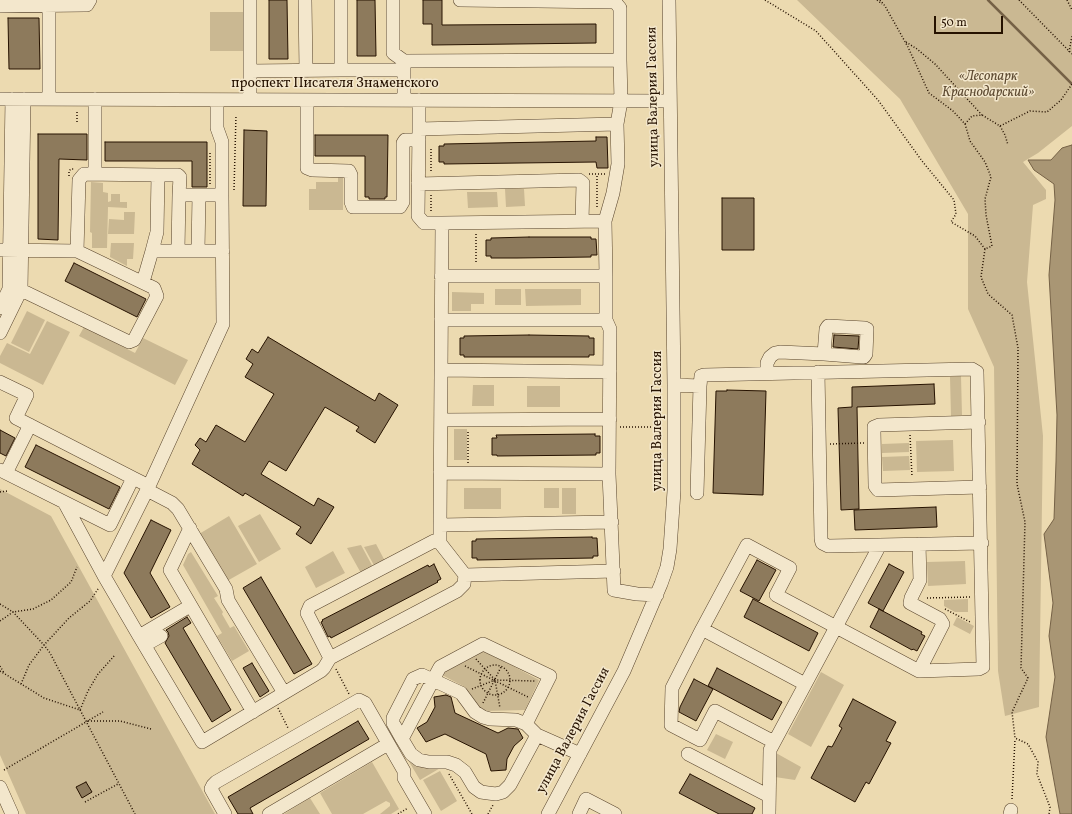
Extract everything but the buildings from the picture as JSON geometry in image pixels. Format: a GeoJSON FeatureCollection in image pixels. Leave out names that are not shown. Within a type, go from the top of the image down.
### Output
{"type":"FeatureCollection","features":[{"type":"Feature","properties":{"kind":"street"},"geometry":{"type":"LineString","coordinates":[[0,6],[85,5],[89,3],[90,0]]}},
{"type":"Feature","properties":{"kind":"street"},"geometry":{"type":"LineString","coordinates":[[250,0],[250,100]]}},
{"type":"Feature","properties":{"kind":"street"},"geometry":{"type":"LineString","coordinates":[[305,0],[306,71]]}},
{"type":"Feature","properties":{"kind":"street"},"geometry":{"type":"LineString","coordinates":[[341,0],[341,70]]}},
{"type":"Feature","properties":{"kind":"street"},"geometry":{"type":"LineString","coordinates":[[393,0],[393,53],[404,66],[404,100]]}},
{"type":"Feature","properties":{"kind":"street"},"geometry":{"type":"LineString","coordinates":[[460,0],[615,2],[620,8],[621,101],[617,124],[618,164],[613,193],[601,221],[606,276],[606,320],[610,329],[609,474],[614,590],[637,594],[657,595]]}},
{"type":"Feature","properties":{"kind":"street","name":"улица Валерия Гассия"},"geometry":{"type":"LineString","coordinates":[[548,814],[624,671],[657,595],[667,567],[670,549],[674,491],[674,385],[669,0]]}},
{"type":"Feature","properties":{"kind":"street"},"geometry":{"type":"LineString","coordinates":[[49,6],[50,99]]}},
{"type":"Feature","properties":{"kind":"street"},"geometry":{"type":"LineString","coordinates":[[250,71],[341,70],[404,66],[620,60]]}},
{"type":"Feature","properties":{"kind":"street"},"geometry":{"type":"LineString","coordinates":[[0,308],[9,289],[17,116],[12,99]]}},
{"type":"Feature","properties":{"kind":"street","name":"проспект Писателя Знаменского"},"geometry":{"type":"LineString","coordinates":[[12,99],[670,101]]}},
{"type":"Feature","properties":{"kind":"street"},"geometry":{"type":"LineString","coordinates":[[95,99],[96,174]]}},
{"type":"Feature","properties":{"kind":"street"},"geometry":{"type":"LineString","coordinates":[[105,578],[223,324],[222,142],[217,128],[217,100]]}},
{"type":"Feature","properties":{"kind":"street"},"geometry":{"type":"LineString","coordinates":[[312,100],[307,168],[312,170],[349,171],[351,175],[351,202],[353,207],[400,207],[403,202],[403,143],[405,140],[419,134],[617,124]]}},
{"type":"Feature","properties":{"kind":"street"},"geometry":{"type":"LineString","coordinates":[[312,100],[315,135]]}},
{"type":"Feature","properties":{"kind":"street"},"geometry":{"type":"LineString","coordinates":[[419,100],[418,216],[424,223],[601,221]]}},
{"type":"Feature","properties":{"kind":"street"},"geometry":{"type":"LineString","coordinates":[[0,333],[21,290],[11,250],[5,190],[17,116]]}},
{"type":"Feature","properties":{"kind":"street"},"geometry":{"type":"LineString","coordinates":[[77,251],[79,180],[84,174],[178,175],[180,177],[178,250]]}},
{"type":"Feature","properties":{"kind":"street"},"geometry":{"type":"LineString","coordinates":[[143,282],[157,232],[158,175]]}},
{"type":"Feature","properties":{"kind":"street"},"geometry":{"type":"LineString","coordinates":[[418,184],[579,180],[582,183],[582,221]]}},
{"type":"Feature","properties":{"kind":"street"},"geometry":{"type":"LineString","coordinates":[[179,195],[222,195]]}},
{"type":"Feature","properties":{"kind":"street"},"geometry":{"type":"LineString","coordinates":[[198,251],[199,195]]}},
{"type":"Feature","properties":{"kind":"street"},"geometry":{"type":"LineString","coordinates":[[440,543],[442,223]]}},
{"type":"Feature","properties":{"kind":"street"},"geometry":{"type":"LineString","coordinates":[[11,250],[77,251],[154,288],[157,296],[134,340],[129,342],[21,290]]}},
{"type":"Feature","properties":{"kind":"street"},"geometry":{"type":"LineString","coordinates":[[152,251],[223,251]]}},
{"type":"Feature","properties":{"kind":"street"},"geometry":{"type":"LineString","coordinates":[[441,276],[606,276]]}},
{"type":"Feature","properties":{"kind":"street"},"geometry":{"type":"LineString","coordinates":[[441,320],[606,320]]}},
{"type":"Feature","properties":{"kind":"street"},"geometry":{"type":"LineString","coordinates":[[767,373],[767,363],[770,357],[775,353],[780,352],[865,356],[866,328],[828,326],[826,329],[824,354]]}},
{"type":"Feature","properties":{"kind":"street"},"geometry":{"type":"LineString","coordinates":[[852,356],[852,371]]}},
{"type":"Feature","properties":{"kind":"street"},"geometry":{"type":"LineString","coordinates":[[697,493],[700,378],[702,375],[972,369],[975,370],[978,375],[984,664],[981,669],[919,672],[776,595],[790,568],[747,545],[672,688],[671,725],[700,740],[715,711],[774,742]]}},
{"type":"Feature","properties":{"kind":"street"},"geometry":{"type":"LineString","coordinates":[[441,370],[610,372]]}},
{"type":"Feature","properties":{"kind":"street"},"geometry":{"type":"LineString","coordinates":[[818,372],[822,543],[828,546],[982,543]]}},
{"type":"Feature","properties":{"kind":"street"},"geometry":{"type":"LineString","coordinates":[[0,382],[27,395],[16,418],[133,478],[176,505],[226,589],[228,600],[272,697]]}},
{"type":"Feature","properties":{"kind":"street"},"geometry":{"type":"LineString","coordinates":[[674,385],[700,386]]}},
{"type":"Feature","properties":{"kind":"street"},"geometry":{"type":"LineString","coordinates":[[441,420],[610,419]]}},
{"type":"Feature","properties":{"kind":"street"},"geometry":{"type":"LineString","coordinates":[[979,422],[876,426],[874,430],[874,442],[876,489],[980,487]]}},
{"type":"Feature","properties":{"kind":"street"},"geometry":{"type":"LineString","coordinates":[[30,425],[3,472],[110,525],[133,478]]}},
{"type":"Feature","properties":{"kind":"street"},"geometry":{"type":"LineString","coordinates":[[440,473],[609,474]]}},
{"type":"Feature","properties":{"kind":"street"},"geometry":{"type":"LineString","coordinates":[[64,502],[105,578],[202,742],[253,712],[272,697],[321,671],[330,658],[457,591],[464,584],[466,575]]}},
{"type":"Feature","properties":{"kind":"street"},"geometry":{"type":"LineString","coordinates":[[440,526],[612,522]]}},
{"type":"Feature","properties":{"kind":"street"},"geometry":{"type":"LineString","coordinates":[[190,528],[170,570],[253,712]]}},
{"type":"Feature","properties":{"kind":"street"},"geometry":{"type":"LineString","coordinates":[[330,658],[308,613],[310,606],[434,541],[440,543],[466,575]]}},
{"type":"Feature","properties":{"kind":"street"},"geometry":{"type":"LineString","coordinates":[[919,544],[920,580],[910,600],[912,604],[940,619],[944,624],[919,672]]}},
{"type":"Feature","properties":{"kind":"street"},"geometry":{"type":"LineString","coordinates":[[769,814],[770,750],[880,545]]}},
{"type":"Feature","properties":{"kind":"street"},"geometry":{"type":"LineString","coordinates":[[466,575],[614,571]]}},
{"type":"Feature","properties":{"kind":"street"},"geometry":{"type":"LineString","coordinates":[[142,640],[190,606]]}},
{"type":"Feature","properties":{"kind":"street"},"geometry":{"type":"LineString","coordinates":[[702,629],[805,684]]}},
{"type":"Feature","properties":{"kind":"street"},"geometry":{"type":"LineString","coordinates":[[142,640],[161,636]]}},
{"type":"Feature","properties":{"kind":"street"},"geometry":{"type":"LineString","coordinates":[[402,739],[440,667],[483,644],[550,676],[526,724]]}},
{"type":"Feature","properties":{"kind":"street"},"geometry":{"type":"LineString","coordinates":[[537,734],[510,785],[503,792],[496,794],[481,792],[474,787],[465,772],[456,765],[447,762],[429,762],[419,760],[411,754],[393,723],[393,718],[413,679],[422,675],[461,693],[468,704],[478,714],[490,720],[516,720],[526,724],[537,734],[580,754]]}},
{"type":"Feature","properties":{"kind":"street"},"geometry":{"type":"LineString","coordinates":[[225,814],[212,792],[211,789],[213,785],[353,702],[359,700],[364,703],[404,771],[404,778],[424,814]]}},
{"type":"Feature","properties":{"kind":"street"},"geometry":{"type":"LineString","coordinates":[[269,814],[388,744]]}},
{"type":"Feature","properties":{"kind":"street"},"geometry":{"type":"LineString","coordinates":[[688,754],[769,796]]}},
{"type":"Feature","properties":{"kind":"street"},"geometry":{"type":"LineString","coordinates":[[0,786],[12,814]]}},
{"type":"Feature","properties":{"kind":"street"},"geometry":{"type":"LineString","coordinates":[[579,814],[586,800],[615,814]]}},
{"type":"Feature","properties":{"kind":"path"},"geometry":{"type":"LineString","coordinates":[[766,0],[816,31],[872,95],[922,162],[954,200],[956,214],[951,222],[974,236],[985,249],[981,277],[988,294],[1012,315],[1018,348],[1017,484],[1025,522],[1021,668],[1028,678],[1012,712],[1015,738],[1010,812]]}},
{"type":"Feature","properties":{"kind":"path"},"geometry":{"type":"LineString","coordinates":[[877,0],[885,6]]}},
{"type":"Feature","properties":{"kind":"path"},"geometry":{"type":"LineString","coordinates":[[880,0],[885,6],[905,42],[929,93],[953,111],[966,124],[970,141],[985,162],[991,177],[984,199],[992,246],[985,249]]}},
{"type":"Feature","properties":{"kind":"path"},"geometry":{"type":"LineString","coordinates":[[1019,0],[1072,54]]}},
{"type":"Feature","properties":{"kind":"path"},"geometry":{"type":"LineString","coordinates":[[1066,0],[1072,10]]}},
{"type":"Feature","properties":{"kind":"path"},"geometry":{"type":"LineString","coordinates":[[1069,52],[1072,36]]}},
{"type":"Feature","properties":{"kind":"path"},"geometry":{"type":"LineString","coordinates":[[905,42],[917,49],[935,64],[982,115],[1000,126],[1008,145]]}},
{"type":"Feature","properties":{"kind":"path"},"geometry":{"type":"LineString","coordinates":[[1000,126],[1030,111],[1047,112],[1061,100],[1072,84]]}},
{"type":"Feature","properties":{"kind":"path"},"geometry":{"type":"LineString","coordinates":[[966,124],[972,116],[982,115]]}},
{"type":"Feature","properties":{"kind":"path"},"geometry":{"type":"LineString","coordinates":[[589,174],[608,174]]}},
{"type":"Feature","properties":{"kind":"path"},"geometry":{"type":"LineString","coordinates":[[597,174],[601,221]]}},
{"type":"Feature","properties":{"kind":"path"},"geometry":{"type":"LineString","coordinates":[[476,231],[476,267]]}},
{"type":"Feature","properties":{"kind":"path"},"geometry":{"type":"LineString","coordinates":[[910,424],[912,489]]}},
{"type":"Feature","properties":{"kind":"path"},"geometry":{"type":"LineString","coordinates":[[468,425],[468,467]]}},
{"type":"Feature","properties":{"kind":"path"},"geometry":{"type":"LineString","coordinates":[[819,444],[874,442]]}},
{"type":"Feature","properties":{"kind":"path"},"geometry":{"type":"LineString","coordinates":[[0,492],[7,491]]}},
{"type":"Feature","properties":{"kind":"path"},"geometry":{"type":"LineString","coordinates":[[0,622],[13,612],[33,609],[51,600],[71,582],[77,568]]}},
{"type":"Feature","properties":{"kind":"path"},"geometry":{"type":"LineString","coordinates":[[21,684],[29,665],[44,644],[69,618],[90,601],[105,578]]}},
{"type":"Feature","properties":{"kind":"path"},"geometry":{"type":"LineString","coordinates":[[933,602],[926,598],[983,597]]}},
{"type":"Feature","properties":{"kind":"path"},"geometry":{"type":"LineString","coordinates":[[0,604],[13,612],[44,644],[135,814]]}},
{"type":"Feature","properties":{"kind":"path"},"geometry":{"type":"LineString","coordinates":[[945,608],[983,629]]}},
{"type":"Feature","properties":{"kind":"path"},"geometry":{"type":"LineString","coordinates":[[469,651],[495,680],[502,720]]}},
{"type":"Feature","properties":{"kind":"path"},"geometry":{"type":"LineString","coordinates":[[80,710],[88,691],[98,674],[115,655]]}},
{"type":"Feature","properties":{"kind":"path"},"geometry":{"type":"LineString","coordinates":[[330,658],[353,702]]}},
{"type":"Feature","properties":{"kind":"path"},"geometry":{"type":"LineString","coordinates":[[453,660],[537,701]]}},
{"type":"Feature","properties":{"kind":"path"},"geometry":{"type":"LineString","coordinates":[[0,666],[5,674]]}},
{"type":"Feature","properties":{"kind":"path"},"geometry":{"type":"LineString","coordinates":[[490,666],[502,666],[509,674],[510,681],[508,687],[502,693],[488,693],[482,688],[481,685],[480,678],[482,674],[485,669],[490,666]]}},
{"type":"Feature","properties":{"kind":"path"},"geometry":{"type":"LineString","coordinates":[[478,714],[502,666]]}},
{"type":"Feature","properties":{"kind":"path"},"geometry":{"type":"LineString","coordinates":[[0,671],[44,698],[80,710]]}},
{"type":"Feature","properties":{"kind":"path"},"geometry":{"type":"LineString","coordinates":[[461,693],[495,680],[547,682]]}},
{"type":"Feature","properties":{"kind":"path"},"geometry":{"type":"LineString","coordinates":[[272,697],[293,737]]}},
{"type":"Feature","properties":{"kind":"path"},"geometry":{"type":"LineString","coordinates":[[4,770],[103,712]]}},
{"type":"Feature","properties":{"kind":"path"},"geometry":{"type":"LineString","coordinates":[[86,721],[120,721],[151,729]]}},
{"type":"Feature","properties":{"kind":"path"},"geometry":{"type":"LineString","coordinates":[[1015,738],[1028,744],[1038,762],[1037,774],[1050,807],[1049,814]]}},
{"type":"Feature","properties":{"kind":"path"},"geometry":{"type":"LineString","coordinates":[[442,762],[472,814]]}},
{"type":"Feature","properties":{"kind":"path"},"geometry":{"type":"LineString","coordinates":[[85,802],[118,784]]}},
{"type":"Feature","properties":{"kind":"green space","name":"«Лесопарк Краснодарский»"},"geometry":{"type":"Polygon","coordinates":[[[797,0],[1072,0],[1072,126],[1038,153],[1023,162],[1046,190],[1046,199],[1033,205],[1027,282],[1043,436],[1039,707],[1005,716],[998,671],[994,367],[968,309],[968,214],[900,99],[797,0]]]}},
{"type":"Feature","properties":{"kind":"green space"},"geometry":{"type":"Polygon","coordinates":[[[210,12],[243,12],[244,51],[210,51],[210,12]]]}},
{"type":"Feature","properties":{"kind":"green space"},"geometry":{"type":"Polygon","coordinates":[[[338,175],[343,175],[343,210],[309,210],[309,189],[316,189],[316,182],[338,182],[338,175]]]}},
{"type":"Feature","properties":{"kind":"green space"},"geometry":{"type":"Polygon","coordinates":[[[91,182],[103,183],[103,192],[108,193],[108,202],[111,201],[111,194],[120,194],[120,202],[127,202],[127,208],[108,207],[107,248],[92,248],[92,233],[90,232],[91,182]]]}},
{"type":"Feature","properties":{"kind":"green space"},"geometry":{"type":"Polygon","coordinates":[[[505,189],[524,189],[525,206],[506,207],[505,189]]]}},
{"type":"Feature","properties":{"kind":"green space"},"geometry":{"type":"Polygon","coordinates":[[[467,192],[497,192],[498,207],[468,208],[467,192]]]}},
{"type":"Feature","properties":{"kind":"green space"},"geometry":{"type":"Polygon","coordinates":[[[124,212],[135,212],[134,234],[108,234],[109,219],[124,220],[124,212]]]}},
{"type":"Feature","properties":{"kind":"green space"},"geometry":{"type":"Polygon","coordinates":[[[111,243],[134,243],[133,259],[127,259],[127,266],[110,257],[111,243]]]}},
{"type":"Feature","properties":{"kind":"green space"},"geometry":{"type":"Polygon","coordinates":[[[495,289],[521,289],[521,305],[495,305],[495,289]]]}},
{"type":"Feature","properties":{"kind":"green space"},"geometry":{"type":"Polygon","coordinates":[[[525,289],[581,289],[581,305],[526,306],[525,289]]]}},
{"type":"Feature","properties":{"kind":"green space"},"geometry":{"type":"Polygon","coordinates":[[[452,292],[484,293],[484,304],[471,304],[471,311],[452,311],[452,292]]]}},
{"type":"Feature","properties":{"kind":"green space"},"geometry":{"type":"Polygon","coordinates":[[[27,311],[45,320],[29,352],[11,343],[27,311]]]}},
{"type":"Feature","properties":{"kind":"green space"},"geometry":{"type":"Polygon","coordinates":[[[47,321],[70,332],[43,385],[0,363],[0,356],[7,343],[30,354],[47,321]]]}},
{"type":"Feature","properties":{"kind":"green space"},"geometry":{"type":"Polygon","coordinates":[[[84,327],[135,353],[143,338],[188,360],[175,385],[79,336],[84,327]]]}},
{"type":"Feature","properties":{"kind":"green space"},"geometry":{"type":"Polygon","coordinates":[[[961,376],[962,415],[951,416],[950,377],[961,376]]]}},
{"type":"Feature","properties":{"kind":"green space"},"geometry":{"type":"Polygon","coordinates":[[[473,385],[494,385],[494,406],[472,406],[473,385]]]}},
{"type":"Feature","properties":{"kind":"green space"},"geometry":{"type":"Polygon","coordinates":[[[527,386],[560,386],[560,407],[527,407],[527,386]]]}},
{"type":"Feature","properties":{"kind":"green space"},"geometry":{"type":"Polygon","coordinates":[[[454,429],[467,429],[467,460],[454,460],[454,429]]]}},
{"type":"Feature","properties":{"kind":"green space"},"geometry":{"type":"Polygon","coordinates":[[[953,440],[954,471],[917,472],[916,441],[953,440]]]}},
{"type":"Feature","properties":{"kind":"green space"},"geometry":{"type":"Polygon","coordinates":[[[909,443],[909,452],[882,453],[882,444],[909,443]]]}},
{"type":"Feature","properties":{"kind":"green space"},"geometry":{"type":"Polygon","coordinates":[[[909,456],[910,470],[883,471],[882,457],[909,456]]]}},
{"type":"Feature","properties":{"kind":"green space"},"geometry":{"type":"Polygon","coordinates":[[[464,488],[501,488],[501,509],[464,509],[464,488]]]}},
{"type":"Feature","properties":{"kind":"green space"},"geometry":{"type":"Polygon","coordinates":[[[544,488],[559,488],[559,508],[544,508],[544,488]]]}},
{"type":"Feature","properties":{"kind":"green space"},"geometry":{"type":"Polygon","coordinates":[[[562,488],[576,488],[576,514],[562,514],[562,488]]]}},
{"type":"Feature","properties":{"kind":"green space"},"geometry":{"type":"Polygon","coordinates":[[[0,489],[51,516],[215,814],[26,814],[0,755],[0,489]]]}},
{"type":"Feature","properties":{"kind":"green space"},"geometry":{"type":"Polygon","coordinates":[[[260,514],[281,549],[259,562],[238,526],[260,514]]]}},
{"type":"Feature","properties":{"kind":"green space"},"geometry":{"type":"Polygon","coordinates":[[[229,516],[257,564],[227,581],[199,534],[229,516]]]}},
{"type":"Feature","properties":{"kind":"green space"},"geometry":{"type":"Polygon","coordinates":[[[376,544],[386,563],[376,569],[364,547],[376,544]]]}},
{"type":"Feature","properties":{"kind":"green space"},"geometry":{"type":"Polygon","coordinates":[[[361,545],[374,569],[362,575],[347,548],[361,545]]]}},
{"type":"Feature","properties":{"kind":"green space"},"geometry":{"type":"Polygon","coordinates":[[[333,551],[345,573],[316,588],[305,567],[333,551]]]}},
{"type":"Feature","properties":{"kind":"green space"},"geometry":{"type":"Polygon","coordinates":[[[191,552],[218,596],[214,598],[223,612],[222,614],[230,628],[234,626],[249,651],[232,661],[217,636],[222,633],[183,565],[188,554],[191,552]]]}},
{"type":"Feature","properties":{"kind":"green space"},"geometry":{"type":"Polygon","coordinates":[[[965,561],[966,584],[928,586],[927,562],[965,561]]]}},
{"type":"Feature","properties":{"kind":"green space"},"geometry":{"type":"Polygon","coordinates":[[[968,599],[968,612],[955,612],[944,606],[944,600],[968,599]]]}},
{"type":"Feature","properties":{"kind":"green space"},"geometry":{"type":"Polygon","coordinates":[[[957,617],[974,626],[970,634],[953,625],[957,617]]]}},
{"type":"Feature","properties":{"kind":"green space"},"geometry":{"type":"Polygon","coordinates":[[[479,648],[539,680],[525,710],[487,711],[480,709],[468,695],[463,686],[444,676],[443,672],[479,648]]]}},
{"type":"Feature","properties":{"kind":"green space"},"geometry":{"type":"Polygon","coordinates":[[[821,672],[844,685],[811,747],[788,734],[821,672]]]}},
{"type":"Feature","properties":{"kind":"green space"},"geometry":{"type":"Polygon","coordinates":[[[716,734],[733,742],[725,759],[707,750],[716,734]]]}},
{"type":"Feature","properties":{"kind":"green space"},"geometry":{"type":"Polygon","coordinates":[[[776,753],[801,767],[795,780],[775,777],[776,753]]]}},
{"type":"Feature","properties":{"kind":"green space"},"geometry":{"type":"Polygon","coordinates":[[[405,755],[442,767],[420,780],[405,755]]]}},
{"type":"Feature","properties":{"kind":"green space"},"geometry":{"type":"Polygon","coordinates":[[[372,762],[399,809],[391,814],[380,814],[390,806],[390,803],[386,801],[363,814],[332,814],[320,793],[372,762]]]}},
{"type":"Feature","properties":{"kind":"green space"},"geometry":{"type":"Polygon","coordinates":[[[440,771],[457,801],[441,811],[423,780],[440,771]]]}},
{"type":"Feature","properties":{"kind":"green space"},"geometry":{"type":"Polygon","coordinates":[[[310,798],[320,814],[284,814],[310,798]]]}},
{"type":"Feature","properties":{"kind":"shaded area"},"geometry":{"type":"Polygon","coordinates":[[[1072,145],[1072,814],[1060,814],[1046,737],[1055,677],[1049,636],[1053,603],[1044,534],[1054,519],[1056,462],[1057,415],[1049,275],[1055,200],[1054,184],[1034,170],[1028,160],[1051,160],[1062,148],[1072,145]]]}},
{"type":"Feature","properties":{"kind":"waterway"},"geometry":{"type":"LineString","coordinates":[[988,0],[1072,84]]}}]}
